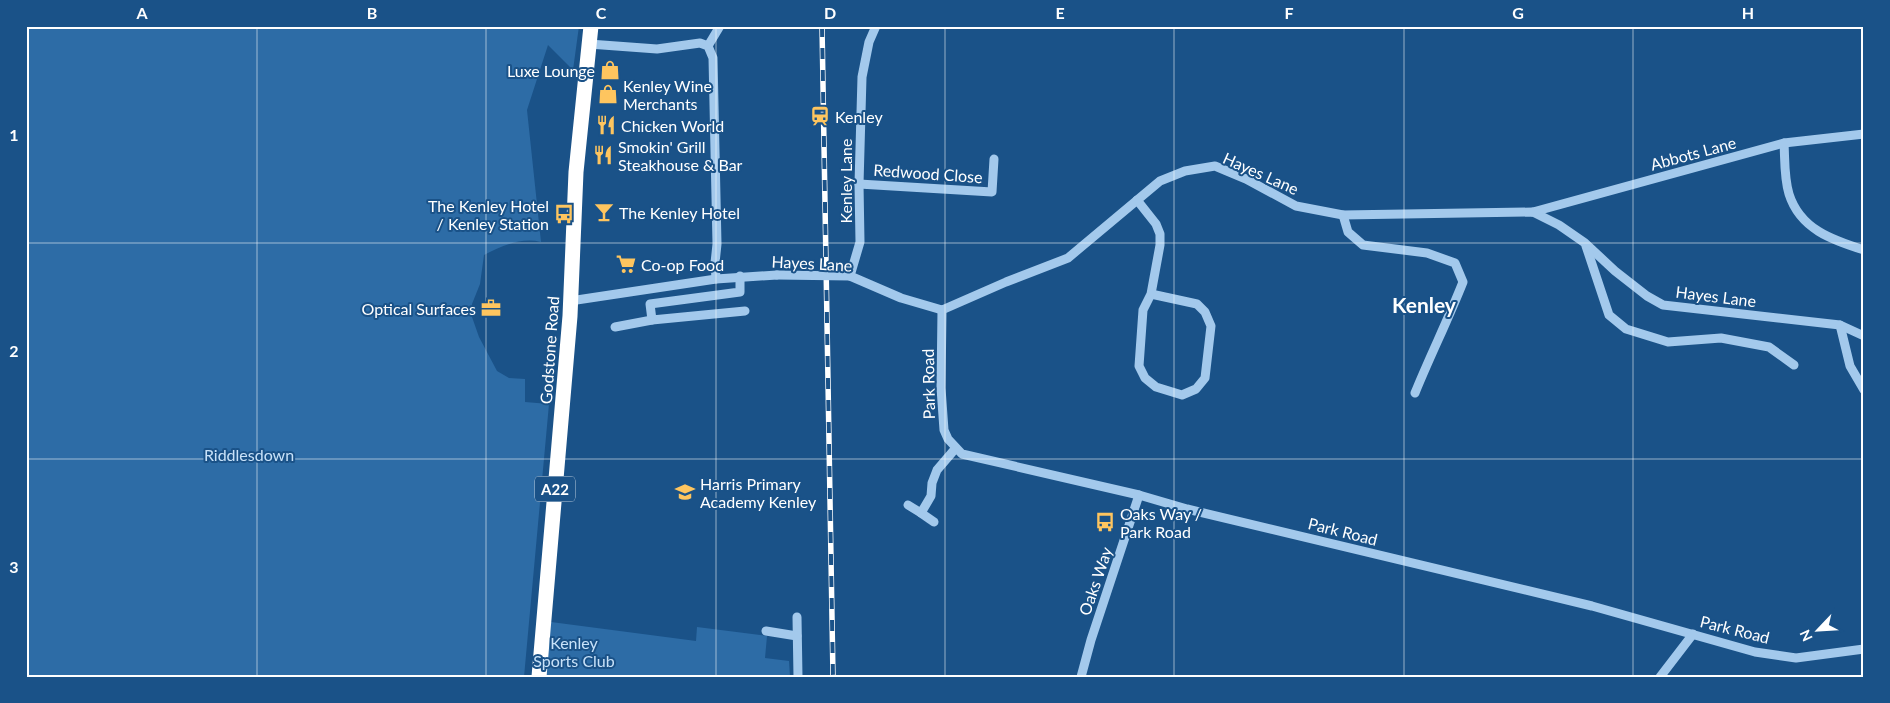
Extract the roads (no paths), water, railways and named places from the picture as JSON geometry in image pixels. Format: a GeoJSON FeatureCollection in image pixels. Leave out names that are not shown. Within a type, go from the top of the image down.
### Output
{"type":"FeatureCollection","features":[{"type":"Feature","properties":{"kind":"highway","name":"Godstone Road"},"geometry":{"type":"LineString","coordinates":[[539,677],[570,300],[576,172],[591,26]]}},
{"type":"Feature","properties":{"kind":"street"},"geometry":{"type":"LineString","coordinates":[[708,46],[720,26]]}},
{"type":"Feature","properties":{"kind":"street","name":"Kenley Lane"},"geometry":{"type":"LineString","coordinates":[[850,276],[860,242],[859,184],[862,77],[869,42],[876,26]]}},
{"type":"Feature","properties":{"kind":"street"},"geometry":{"type":"LineString","coordinates":[[589,44],[657,49],[700,43],[708,46],[713,58],[716,279]]}},
{"type":"Feature","properties":{"kind":"street","name":"Abbots Lane"},"geometry":{"type":"LineString","coordinates":[[1533,212],[1784,143],[1864,134]]}},
{"type":"Feature","properties":{"kind":"street"},"geometry":{"type":"LineString","coordinates":[[1784,143],[1789,193],[1794,207],[1808,225],[1831,240],[1864,250]]}},
{"type":"Feature","properties":{"kind":"street","name":"Redwood Close"},"geometry":{"type":"LineString","coordinates":[[859,184],[992,192],[994,159]]}},
{"type":"Feature","properties":{"kind":"street","name":"Hayes Lane"},"geometry":{"type":"LineString","coordinates":[[570,300],[740,276],[850,276],[901,298],[942,310],[1068,258],[1160,181],[1185,171],[1215,166],[1246,179],[1296,206],[1343,215],[1533,212],[1559,225],[1585,243],[1615,271],[1647,296],[1663,305],[1840,325],[1864,336]]}},
{"type":"Feature","properties":{"kind":"street"},"geometry":{"type":"LineString","coordinates":[[1137,200],[1156,224],[1160,234],[1151,294],[1142,310],[1139,366],[1145,378],[1156,387],[1182,395],[1196,389],[1205,378],[1211,326],[1205,312],[1197,304],[1151,294]]}},
{"type":"Feature","properties":{"kind":"street"},"geometry":{"type":"LineString","coordinates":[[1343,215],[1348,232],[1363,245],[1427,253],[1455,263],[1462,282],[1446,324],[1415,393]]}},
{"type":"Feature","properties":{"kind":"street"},"geometry":{"type":"LineString","coordinates":[[1585,243],[1609,315],[1626,329],[1668,342],[1722,338],[1769,347],[1794,365]]}},
{"type":"Feature","properties":{"kind":"street"},"geometry":{"type":"LineString","coordinates":[[652,320],[650,304],[740,292],[740,276]]}},
{"type":"Feature","properties":{"kind":"street","name":"Park Road"},"geometry":{"type":"LineString","coordinates":[[942,310],[941,388],[944,430],[955,449],[962,454],[1139,495],[1592,606],[1755,652],[1796,658],[1864,649]]}},
{"type":"Feature","properties":{"kind":"street"},"geometry":{"type":"LineString","coordinates":[[615,327],[652,320],[745,311]]}},
{"type":"Feature","properties":{"kind":"street"},"geometry":{"type":"LineString","coordinates":[[1840,325],[1850,366],[1864,390]]}},
{"type":"Feature","properties":{"kind":"street"},"geometry":{"type":"LineString","coordinates":[[921,514],[931,496],[932,482],[937,470],[955,449]]}},
{"type":"Feature","properties":{"kind":"street","name":"Oaks Way"},"geometry":{"type":"LineString","coordinates":[[1081,677],[1090,640],[1139,495]]}},
{"type":"Feature","properties":{"kind":"street"},"geometry":{"type":"LineString","coordinates":[[908,506],[934,522]]}},
{"type":"Feature","properties":{"kind":"street"},"geometry":{"type":"LineString","coordinates":[[797,617],[798,677]]}},
{"type":"Feature","properties":{"kind":"street"},"geometry":{"type":"LineString","coordinates":[[766,631],[797,636]]}},
{"type":"Feature","properties":{"kind":"street"},"geometry":{"type":"LineString","coordinates":[[1660,677],[1692,634]]}},
{"type":"Feature","properties":{"kind":"railway"},"geometry":{"type":"LineString","coordinates":[[822,26],[833,677]]}},
{"type":"Feature","properties":{"kind":"place","name":"Luxe Lounge"},"geometry":{"type":"Point","coordinates":[610,70]}},
{"type":"Feature","properties":{"kind":"place","name":"Kenley Wine Merchants"},"geometry":{"type":"Point","coordinates":[608,94]}},
{"type":"Feature","properties":{"kind":"place","name":"Kenley"},"geometry":{"type":"Point","coordinates":[820,116]}},
{"type":"Feature","properties":{"kind":"place","name":"Chicken World"},"geometry":{"type":"Point","coordinates":[606,125]}},
{"type":"Feature","properties":{"kind":"place","name":"Smokin' Grill Steakhouse & Bar"},"geometry":{"type":"Point","coordinates":[603,155]}},
{"type":"Feature","properties":{"kind":"place","name":"The Kenley Hotel"},"geometry":{"type":"Point","coordinates":[604,212]}},
{"type":"Feature","properties":{"kind":"place","name":"The Kenley Hotel / Kenley Station"},"geometry":{"type":"Point","coordinates":[564,214]}},
{"type":"Feature","properties":{"kind":"place","name":"Co-op Food"},"geometry":{"type":"Point","coordinates":[626,264]}},
{"type":"Feature","properties":{"kind":"place","name":"Optical Surfaces"},"geometry":{"type":"Point","coordinates":[491,308]}},
{"type":"Feature","properties":{"kind":"place","name":"Harris Primary Academy Kenley"},"geometry":{"type":"Point","coordinates":[685,492]}},
{"type":"Feature","properties":{"kind":"place","name":"Oaks Way / Park Road"},"geometry":{"type":"Point","coordinates":[1105,522]}},
{"type":"Feature","properties":{"kind":"district","name":"Kenley"},"geometry":{"type":"Point","coordinates":[1424,304]}},
{"type":"Feature","properties":{"kind":"park label","name":"Riddlesdown"},"geometry":{"type":"Point","coordinates":[249,454]}},
{"type":"Feature","properties":{"kind":"park label","name":"Kenley Sports Club"},"geometry":{"type":"Point","coordinates":[574,651]}}]}
